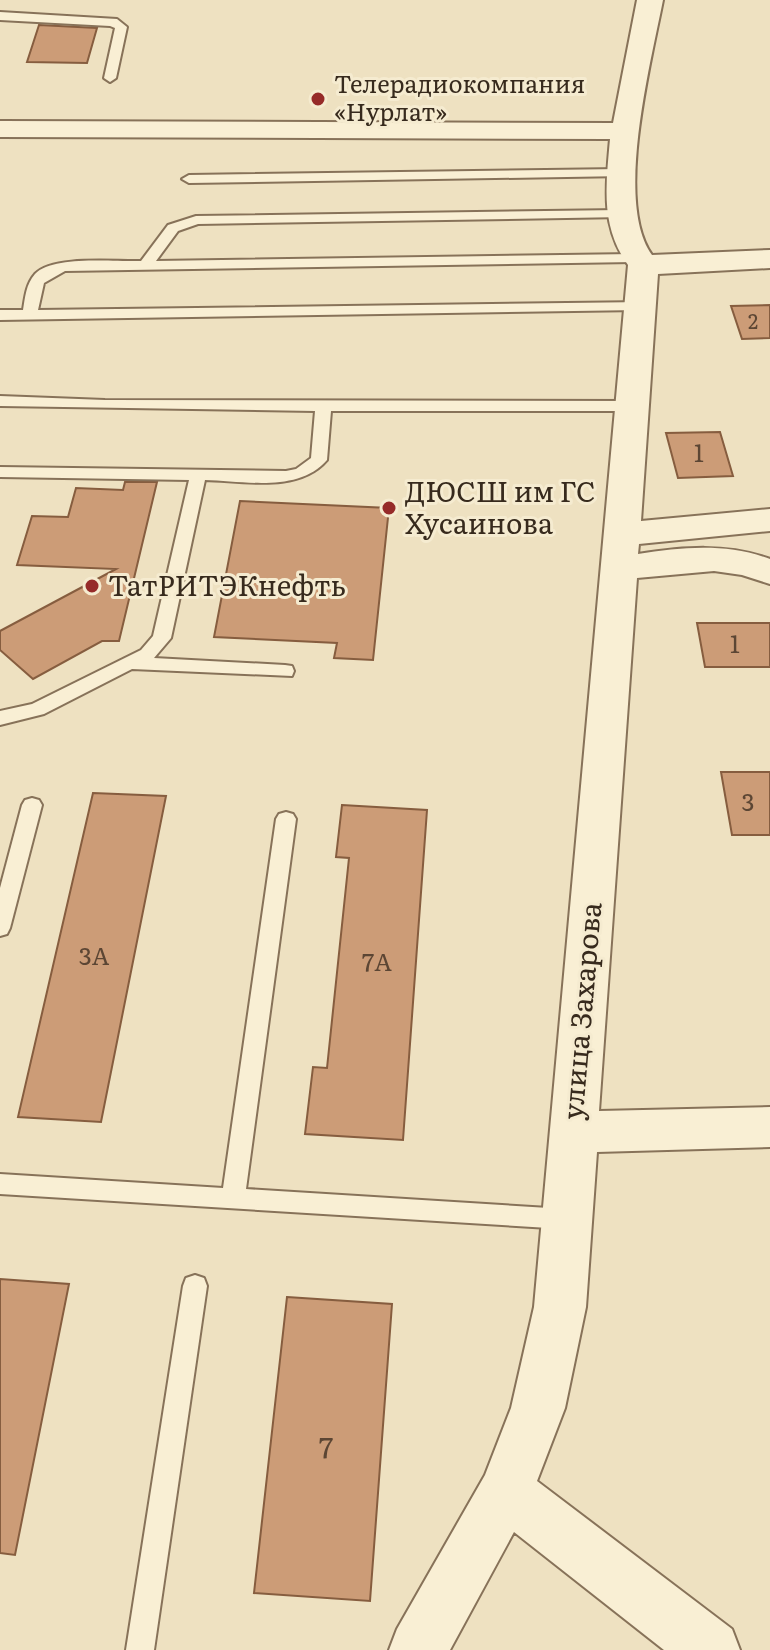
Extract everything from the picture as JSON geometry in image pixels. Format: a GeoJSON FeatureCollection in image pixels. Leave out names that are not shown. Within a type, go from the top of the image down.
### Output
{"type":"FeatureCollection","features":[{"type":"Feature","properties":{"kind":"street"},"geometry":{"type":"LineString","coordinates":[[650,0],[621,173],[620,214],[639,276],[770,259]]}},
{"type":"Feature","properties":{"kind":"street"},"geometry":{"type":"LineString","coordinates":[[0,129],[627,131]]}},
{"type":"Feature","properties":{"kind":"street","name":"улица Захарова"},"geometry":{"type":"LineString","coordinates":[[418,1650],[506,1491],[538,1408],[560,1307],[632,406],[639,276]]}},
{"type":"Feature","properties":{"kind":"street"},"geometry":{"type":"LineString","coordinates":[[620,551],[770,520]]}},
{"type":"Feature","properties":{"kind":"street"},"geometry":{"type":"LineString","coordinates":[[620,551],[735,560],[770,572]]}},
{"type":"Feature","properties":{"kind":"street"},"geometry":{"type":"LineString","coordinates":[[572,1132],[770,1127]]}},
{"type":"Feature","properties":{"kind":"street"},"geometry":{"type":"LineString","coordinates":[[506,1491],[711,1650]]}},
{"type":"Feature","properties":{"kind":"lane"},"geometry":{"type":"LineString","coordinates":[[0,16],[113,22],[121,27],[121,37],[110,78]]}},
{"type":"Feature","properties":{"kind":"lane"},"geometry":{"type":"LineString","coordinates":[[189,179],[621,173]]}},
{"type":"Feature","properties":{"kind":"lane"},"geometry":{"type":"LineString","coordinates":[[145,266],[173,228],[196,220],[620,214]]}},
{"type":"Feature","properties":{"kind":"lane"},"geometry":{"type":"LineString","coordinates":[[30,315],[36,280],[53,269],[145,266],[639,276]]}},
{"type":"Feature","properties":{"kind":"lane"},"geometry":{"type":"LineString","coordinates":[[0,315],[639,276]]}},
{"type":"Feature","properties":{"kind":"lane"},"geometry":{"type":"LineString","coordinates":[[0,401],[105,405],[632,406]]}},
{"type":"Feature","properties":{"kind":"lane"},"geometry":{"type":"LineString","coordinates":[[0,472],[286,476],[312,467],[319,460],[323,406]]}},
{"type":"Feature","properties":{"kind":"lane"},"geometry":{"type":"LineString","coordinates":[[0,718],[37,709],[147,654],[162,638],[198,475]]}},
{"type":"Feature","properties":{"kind":"lane"},"geometry":{"type":"LineString","coordinates":[[128,663],[285,671]]}},
{"type":"Feature","properties":{"kind":"lane"},"geometry":{"type":"LineString","coordinates":[[0,928],[32,805]]}},
{"type":"Feature","properties":{"kind":"lane"},"geometry":{"type":"LineString","coordinates":[[233,1199],[286,819]]}},
{"type":"Feature","properties":{"kind":"lane"},"geometry":{"type":"LineString","coordinates":[[0,1184],[565,1219]]}},
{"type":"Feature","properties":{"kind":"lane"},"geometry":{"type":"LineString","coordinates":[[140,1650],[195,1286]]}},
{"type":"Feature","properties":{"kind":"building"},"geometry":{"type":"Polygon","coordinates":[[[39,25],[97,28],[87,63],[27,62],[39,25]]]}},
{"type":"Feature","properties":{"kind":"building"},"geometry":{"type":"Polygon","coordinates":[[[770,305],[770,338],[742,339],[731,306],[770,305]]]}},
{"type":"Feature","properties":{"kind":"building"},"geometry":{"type":"Polygon","coordinates":[[[720,432],[733,476],[678,478],[666,433],[720,432]]]}},
{"type":"Feature","properties":{"kind":"building","name":"ТатРИТЭКнефть"},"geometry":{"type":"Polygon","coordinates":[[[125,482],[157,482],[119,641],[102,641],[33,679],[0,650],[0,631],[116,569],[17,565],[32,516],[68,517],[76,488],[123,490],[125,482]]]}},
{"type":"Feature","properties":{"kind":"building"},"geometry":{"type":"Polygon","coordinates":[[[240,501],[389,508],[373,660],[334,658],[337,643],[214,637],[240,501]]]}},
{"type":"Feature","properties":{"kind":"building"},"geometry":{"type":"Polygon","coordinates":[[[697,623],[770,623],[770,667],[705,667],[697,623]]]}},
{"type":"Feature","properties":{"kind":"building"},"geometry":{"type":"Polygon","coordinates":[[[721,772],[770,772],[770,835],[732,835],[721,772]]]}},
{"type":"Feature","properties":{"kind":"building"},"geometry":{"type":"Polygon","coordinates":[[[93,793],[166,796],[101,1122],[18,1117],[93,793]]]}},
{"type":"Feature","properties":{"kind":"building"},"geometry":{"type":"Polygon","coordinates":[[[342,805],[427,810],[403,1140],[305,1134],[313,1067],[327,1068],[349,858],[336,857],[342,805]]]}},
{"type":"Feature","properties":{"kind":"building"},"geometry":{"type":"Polygon","coordinates":[[[0,1279],[69,1284],[15,1555],[0,1553],[0,1279]]]}},
{"type":"Feature","properties":{"kind":"building"},"geometry":{"type":"Polygon","coordinates":[[[287,1297],[392,1304],[370,1601],[254,1593],[287,1297]]]}},
{"type":"Feature","properties":{"kind":"place","name":"Телерадиокомпания «Нурлат»"},"geometry":{"type":"Point","coordinates":[318,99]}},
{"type":"Feature","properties":{"kind":"place","name":"ДЮСШ им ГС Хусаинова"},"geometry":{"type":"Point","coordinates":[389,508]}},
{"type":"Feature","properties":{"kind":"place","name":"ТатРИТЭКнефть"},"geometry":{"type":"Point","coordinates":[92,586]}}]}
